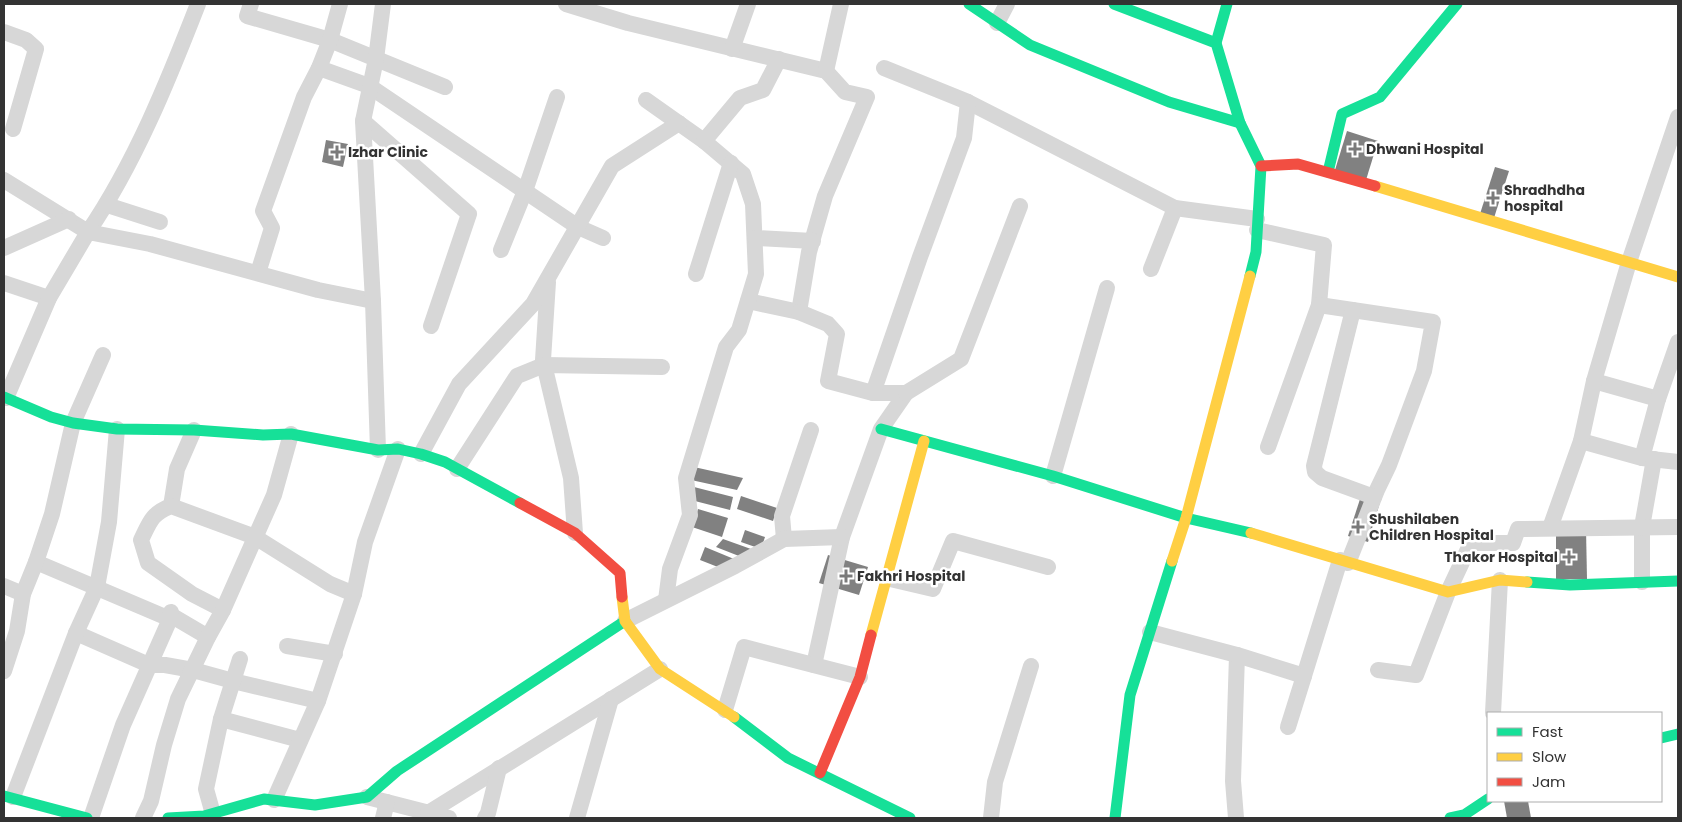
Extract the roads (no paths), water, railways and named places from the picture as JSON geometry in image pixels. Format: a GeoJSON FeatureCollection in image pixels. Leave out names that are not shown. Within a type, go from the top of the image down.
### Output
{"type":"FeatureCollection","features":[{"type":"Feature","properties":{"kind":"street"},"geometry":{"type":"LineString","coordinates":[[198,4],[164,90],[107,205],[88,232],[49,298],[5,398],[51,417],[73,423],[117,429],[194,430],[263,435],[291,434],[378,450],[398,449],[445,462],[575,533],[620,573],[625,620],[660,669],[725,710],[788,758],[910,818]]}},
{"type":"Feature","properties":{"kind":"street"},"geometry":{"type":"LineString","coordinates":[[251,4],[247,16],[330,40],[445,87]]}},
{"type":"Feature","properties":{"kind":"street"},"geometry":{"type":"LineString","coordinates":[[258,274],[272,228],[263,211],[304,97],[319,68],[330,40],[340,4]]}},
{"type":"Feature","properties":{"kind":"street"},"geometry":{"type":"LineString","coordinates":[[378,450],[373,301],[363,121],[376,59],[383,4]]}},
{"type":"Feature","properties":{"kind":"street"},"geometry":{"type":"LineString","coordinates":[[566,4],[607,10],[732,49],[826,71],[844,92],[867,97],[825,196],[813,241],[799,312]]}},
{"type":"Feature","properties":{"kind":"street"},"geometry":{"type":"LineString","coordinates":[[732,49],[748,4]]}},
{"type":"Feature","properties":{"kind":"street"},"geometry":{"type":"LineString","coordinates":[[826,71],[841,4]]}},
{"type":"Feature","properties":{"kind":"street"},"geometry":{"type":"LineString","coordinates":[[969,4],[1030,45],[1169,102],[1240,122]]}},
{"type":"Feature","properties":{"kind":"street"},"geometry":{"type":"LineString","coordinates":[[997,23],[1007,4]]}},
{"type":"Feature","properties":{"kind":"street"},"geometry":{"type":"LineString","coordinates":[[1114,4],[1216,42]]}},
{"type":"Feature","properties":{"kind":"street"},"geometry":{"type":"LineString","coordinates":[[1115,818],[1130,694],[1186,518],[1256,252],[1261,166],[1240,122],[1216,42],[1227,4]]}},
{"type":"Feature","properties":{"kind":"street"},"geometry":{"type":"LineString","coordinates":[[1328,172],[1342,114],[1380,96],[1456,4]]}},
{"type":"Feature","properties":{"kind":"street"},"geometry":{"type":"LineString","coordinates":[[4,32],[26,40],[36,49],[13,129]]}},
{"type":"Feature","properties":{"kind":"street"},"geometry":{"type":"LineString","coordinates":[[704,141],[740,98],[763,90],[779,59]]}},
{"type":"Feature","properties":{"kind":"street"},"geometry":{"type":"LineString","coordinates":[[319,68],[370,86],[578,227],[603,238]]}},
{"type":"Feature","properties":{"kind":"street"},"geometry":{"type":"LineString","coordinates":[[884,68],[968,102],[1175,208],[1257,224],[1324,245],[1319,305],[1268,448]]}},
{"type":"Feature","properties":{"kind":"street"},"geometry":{"type":"LineString","coordinates":[[501,250],[525,191],[557,96]]}},
{"type":"Feature","properties":{"kind":"street"},"geometry":{"type":"LineString","coordinates":[[646,100],[704,141],[743,174],[753,204],[755,238],[756,274],[738,330],[726,347],[686,478],[690,515],[670,569],[666,600]]}},
{"type":"Feature","properties":{"kind":"street"},"geometry":{"type":"LineString","coordinates":[[873,392],[964,138],[968,102]]}},
{"type":"Feature","properties":{"kind":"street"},"geometry":{"type":"LineString","coordinates":[[1550,528],[1581,441],[1594,381],[1629,262],[1678,117]]}},
{"type":"Feature","properties":{"kind":"street"},"geometry":{"type":"LineString","coordinates":[[363,121],[469,214],[431,326]]}},
{"type":"Feature","properties":{"kind":"street"},"geometry":{"type":"LineString","coordinates":[[421,454],[459,384],[533,304],[612,166],[679,124]]}},
{"type":"Feature","properties":{"kind":"street"},"geometry":{"type":"LineString","coordinates":[[696,274],[731,164]]}},
{"type":"Feature","properties":{"kind":"street"},"geometry":{"type":"LineString","coordinates":[[1261,166],[1298,164],[1678,277]]}},
{"type":"Feature","properties":{"kind":"street"},"geometry":{"type":"LineString","coordinates":[[4,180],[88,232],[150,244],[318,290],[373,301]]}},
{"type":"Feature","properties":{"kind":"street"},"geometry":{"type":"LineString","coordinates":[[107,205],[160,222]]}},
{"type":"Feature","properties":{"kind":"street"},"geometry":{"type":"LineString","coordinates":[[814,665],[842,537],[881,429],[906,393],[961,359],[1020,206]]}},
{"type":"Feature","properties":{"kind":"street"},"geometry":{"type":"LineString","coordinates":[[1151,269],[1175,208]]}},
{"type":"Feature","properties":{"kind":"street"},"geometry":{"type":"LineString","coordinates":[[4,248],[69,219]]}},
{"type":"Feature","properties":{"kind":"street"},"geometry":{"type":"LineString","coordinates":[[755,238],[813,241]]}},
{"type":"Feature","properties":{"kind":"street"},"geometry":{"type":"LineString","coordinates":[[548,278],[543,360],[570,478],[575,533]]}},
{"type":"Feature","properties":{"kind":"street"},"geometry":{"type":"LineString","coordinates":[[4,283],[49,298]]}},
{"type":"Feature","properties":{"kind":"street"},"geometry":{"type":"LineString","coordinates":[[1053,476],[1107,288]]}},
{"type":"Feature","properties":{"kind":"street"},"geometry":{"type":"LineString","coordinates":[[748,301],[799,312],[828,324],[837,334],[828,381],[873,392],[906,393]]}},
{"type":"Feature","properties":{"kind":"street"},"geometry":{"type":"LineString","coordinates":[[1288,727],[1344,562],[1389,465],[1424,371],[1433,322],[1319,305]]}},
{"type":"Feature","properties":{"kind":"street"},"geometry":{"type":"LineString","coordinates":[[1353,310],[1314,466],[1315,472],[1322,478],[1374,497]]}},
{"type":"Feature","properties":{"kind":"street"},"geometry":{"type":"LineString","coordinates":[[1642,582],[1642,527],[1648,458],[1658,399],[1678,342]]}},
{"type":"Feature","properties":{"kind":"street"},"geometry":{"type":"LineString","coordinates":[[4,671],[16,631],[23,594],[52,514],[73,423],[103,355]]}},
{"type":"Feature","properties":{"kind":"street"},"geometry":{"type":"LineString","coordinates":[[457,469],[517,376],[544,365],[662,367]]}},
{"type":"Feature","properties":{"kind":"street"},"geometry":{"type":"LineString","coordinates":[[1594,381],[1658,399]]}},
{"type":"Feature","properties":{"kind":"street"},"geometry":{"type":"LineString","coordinates":[[87,818],[8,797],[97,587],[109,522],[117,429]]}},
{"type":"Feature","properties":{"kind":"street"},"geometry":{"type":"LineString","coordinates":[[881,429],[1053,476],[1186,518],[1267,537],[1344,562],[1448,592],[1500,580],[1570,585],[1678,581]]}},
{"type":"Feature","properties":{"kind":"street"},"geometry":{"type":"LineString","coordinates":[[171,506],[177,470],[194,430]]}},
{"type":"Feature","properties":{"kind":"street"},"geometry":{"type":"LineString","coordinates":[[784,539],[782,516],[811,430]]}},
{"type":"Feature","properties":{"kind":"street"},"geometry":{"type":"LineString","coordinates":[[143,818],[151,801],[164,745],[178,698],[223,610],[274,495],[291,434]]}},
{"type":"Feature","properties":{"kind":"street"},"geometry":{"type":"LineString","coordinates":[[820,773],[860,677],[924,441]]}},
{"type":"Feature","properties":{"kind":"street"},"geometry":{"type":"LineString","coordinates":[[1581,441],[1648,458],[1678,462]]}},
{"type":"Feature","properties":{"kind":"street"},"geometry":{"type":"LineString","coordinates":[[274,800],[318,701],[335,654],[354,594],[365,542],[398,449]]}},
{"type":"Feature","properties":{"kind":"street"},"geometry":{"type":"LineString","coordinates":[[223,610],[192,594],[148,563],[141,540],[151,520],[159,510],[171,506],[255,537],[330,584],[354,594]]}},
{"type":"Feature","properties":{"kind":"street"},"geometry":{"type":"LineString","coordinates":[[1378,670],[1416,675],[1448,592],[1471,543],[1513,543],[1518,529],[1678,527]]}},
{"type":"Feature","properties":{"kind":"street"},"geometry":{"type":"LineString","coordinates":[[168,818],[212,816],[264,799],[315,805],[368,798],[397,770],[625,620],[736,566],[784,539],[842,537]]}},
{"type":"Feature","properties":{"kind":"street"},"geometry":{"type":"LineString","coordinates":[[886,578],[933,590],[953,541],[1048,567]]}},
{"type":"Feature","properties":{"kind":"street"},"geometry":{"type":"LineString","coordinates":[[36,562],[171,615],[208,637]]}},
{"type":"Feature","properties":{"kind":"street"},"geometry":{"type":"LineString","coordinates":[[1493,712],[1500,580]]}},
{"type":"Feature","properties":{"kind":"street"},"geometry":{"type":"LineString","coordinates":[[4,586],[23,594]]}},
{"type":"Feature","properties":{"kind":"street"},"geometry":{"type":"LineString","coordinates":[[91,818],[123,725],[171,615]]}},
{"type":"Feature","properties":{"kind":"street"},"geometry":{"type":"LineString","coordinates":[[1150,632],[1237,655],[1304,676]]}},
{"type":"Feature","properties":{"kind":"street"},"geometry":{"type":"LineString","coordinates":[[76,633],[149,665],[165,665],[193,670],[318,701]]}},
{"type":"Feature","properties":{"kind":"street"},"geometry":{"type":"LineString","coordinates":[[287,646],[335,654]]}},
{"type":"Feature","properties":{"kind":"street"},"geometry":{"type":"LineString","coordinates":[[725,710],[744,647],[860,677]]}},
{"type":"Feature","properties":{"kind":"street"},"geometry":{"type":"LineString","coordinates":[[1236,818],[1233,781],[1237,655]]}},
{"type":"Feature","properties":{"kind":"street"},"geometry":{"type":"LineString","coordinates":[[212,816],[206,789],[221,719],[240,659]]}},
{"type":"Feature","properties":{"kind":"street"},"geometry":{"type":"LineString","coordinates":[[991,818],[995,782],[1032,666]]}},
{"type":"Feature","properties":{"kind":"street"},"geometry":{"type":"LineString","coordinates":[[428,813],[660,669]]}},
{"type":"Feature","properties":{"kind":"street"},"geometry":{"type":"LineString","coordinates":[[577,818],[611,699]]}},
{"type":"Feature","properties":{"kind":"street"},"geometry":{"type":"LineString","coordinates":[[221,719],[300,740]]}},
{"type":"Feature","properties":{"kind":"street"},"geometry":{"type":"LineString","coordinates":[[1662,738],[1678,734]]}},
{"type":"Feature","properties":{"kind":"street"},"geometry":{"type":"LineString","coordinates":[[485,818],[488,814],[499,768]]}},
{"type":"Feature","properties":{"kind":"street"},"geometry":{"type":"LineString","coordinates":[[368,798],[385,810],[428,813],[449,818]]}},
{"type":"Feature","properties":{"kind":"street"},"geometry":{"type":"LineString","coordinates":[[1450,818],[1464,817],[1487,800]]}},
{"type":"Feature","properties":{"kind":"place","name":"Dhwani Hospital"},"geometry":{"type":"Point","coordinates":[1355,149]}},
{"type":"Feature","properties":{"kind":"place","name":"Izhar Clinic"},"geometry":{"type":"Point","coordinates":[337,152]}},
{"type":"Feature","properties":{"kind":"place","name":"Shradhdha hospital"},"geometry":{"type":"Point","coordinates":[1493,198]}},
{"type":"Feature","properties":{"kind":"place","name":"Shushilaben Children Hospital"},"geometry":{"type":"Point","coordinates":[1358,527]}},
{"type":"Feature","properties":{"kind":"place","name":"Thakor Hospital"},"geometry":{"type":"Point","coordinates":[1569,557]}},
{"type":"Feature","properties":{"kind":"place","name":"Fakhri Hospital"},"geometry":{"type":"Point","coordinates":[846,576]}}]}
